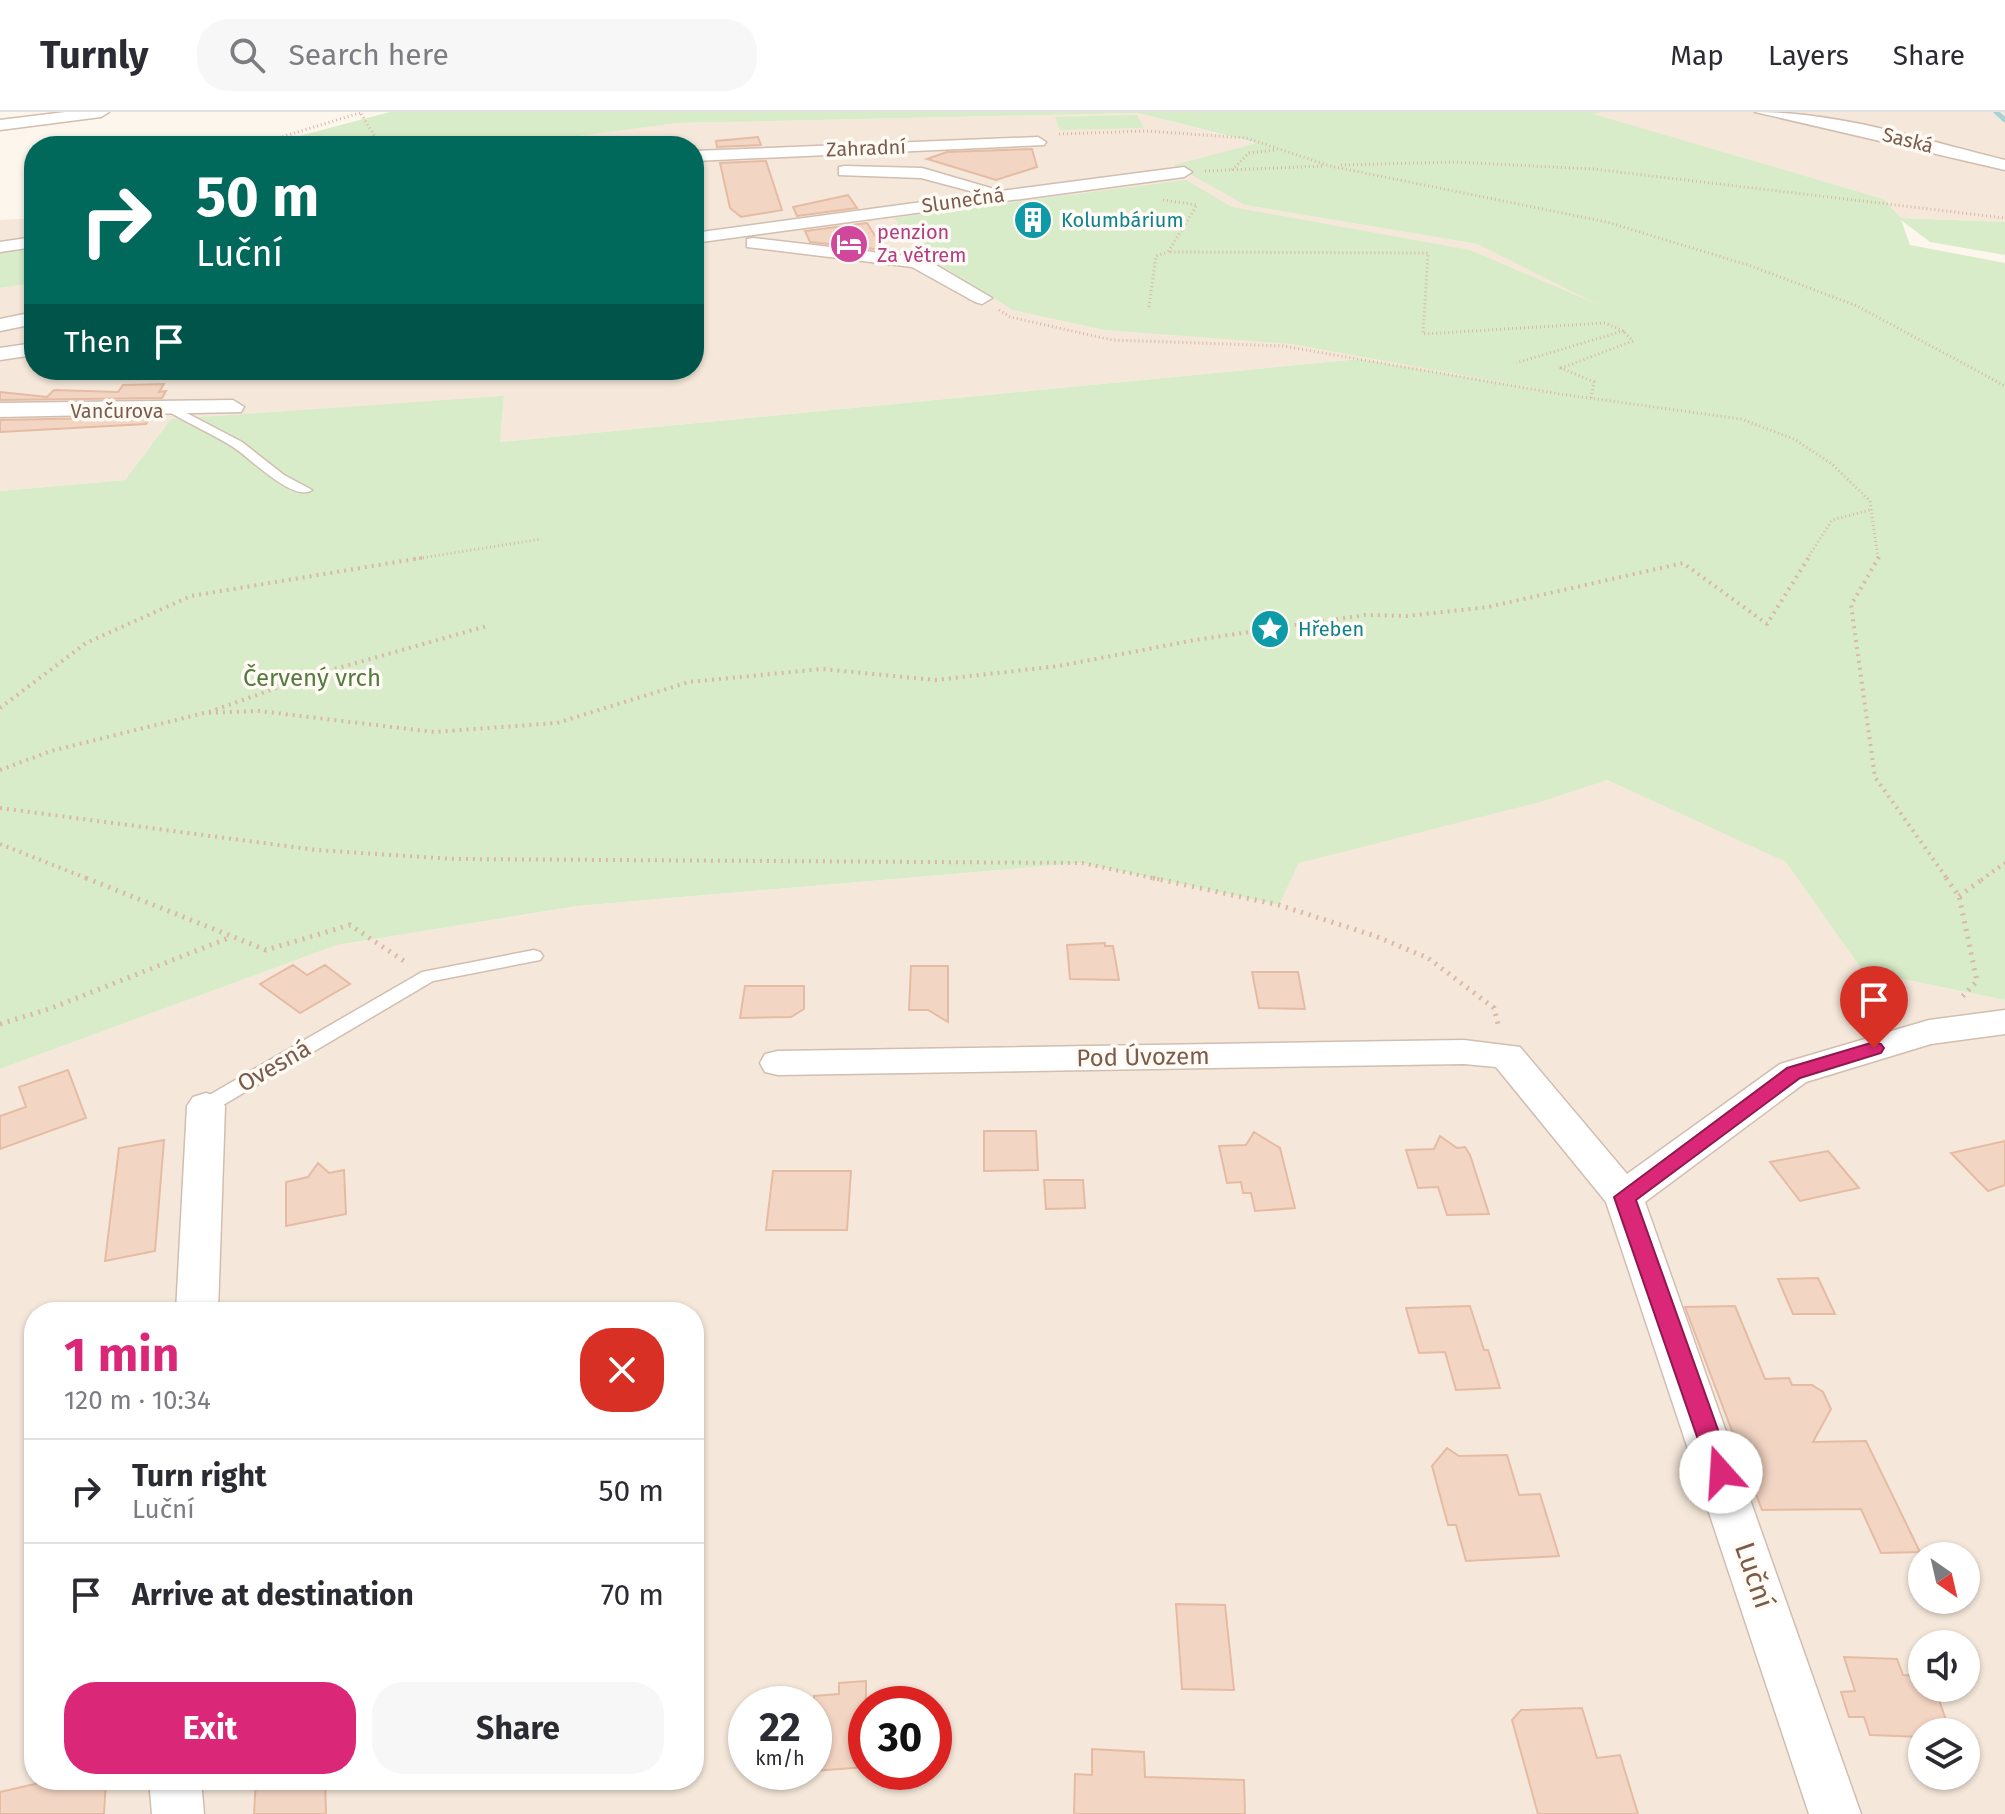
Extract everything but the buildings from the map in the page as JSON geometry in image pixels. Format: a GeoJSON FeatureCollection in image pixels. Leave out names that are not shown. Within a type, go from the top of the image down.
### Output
{"type":"FeatureCollection","features":[{"type":"Feature","properties":{"kind":"street"},"geometry":{"type":"LineString","coordinates":[[0,125],[101,112]]}},
{"type":"Feature","properties":{"kind":"street","name":"Saská"},"geometry":{"type":"LineString","coordinates":[[1763,112],[1874,132],[2005,165]]}},
{"type":"Feature","properties":{"kind":"street","name":"Zahradní"},"geometry":{"type":"LineString","coordinates":[[704,156],[1038,142]]}},
{"type":"Feature","properties":{"kind":"street"},"geometry":{"type":"LineString","coordinates":[[704,173],[752,172]]}},
{"type":"Feature","properties":{"kind":"street","name":"Slunečná"},"geometry":{"type":"LineString","coordinates":[[704,237],[1184,172]]}},
{"type":"Feature","properties":{"kind":"street"},"geometry":{"type":"LineString","coordinates":[[921,206],[824,173],[922,173],[1001,195]]}},
{"type":"Feature","properties":{"kind":"street"},"geometry":{"type":"LineString","coordinates":[[704,237],[917,262],[982,298]]}},
{"type":"Feature","properties":{"kind":"street"},"geometry":{"type":"LineString","coordinates":[[0,247],[24,243]]}},
{"type":"Feature","properties":{"kind":"street"},"geometry":{"type":"LineString","coordinates":[[0,325],[24,320]]}},
{"type":"Feature","properties":{"kind":"street"},"geometry":{"type":"LineString","coordinates":[[0,354],[24,350]]}},
{"type":"Feature","properties":{"kind":"street","name":"Vančurova"},"geometry":{"type":"LineString","coordinates":[[0,410],[175,411],[233,407]]}},
{"type":"Feature","properties":{"kind":"street"},"geometry":{"type":"LineString","coordinates":[[1507,1056],[1624,1197],[1793,1073],[1929,1032],[2005,1022]]}},
{"type":"Feature","properties":{"kind":"street","name":"Pod Úvozem"},"geometry":{"type":"LineString","coordinates":[[778,1063],[1464,1052],[1507,1056]]}},
{"type":"Feature","properties":{"kind":"street","name":"Ovesná"},"geometry":{"type":"LineString","coordinates":[[197,1302],[206,1106]]}},
{"type":"Feature","properties":{"kind":"street","name":"Luční"},"geometry":{"type":"LineString","coordinates":[[1624,1197],[1835,1814]]}},
{"type":"Feature","properties":{"kind":"street"},"geometry":{"type":"LineString","coordinates":[[176,1790],[178,1814]]}},
{"type":"Feature","properties":{"kind":"lane"},"geometry":{"type":"LineString","coordinates":[[175,411],[238,445],[280,478],[306,490]]}},
{"type":"Feature","properties":{"kind":"lane","name":"Ovesná"},"geometry":{"type":"LineString","coordinates":[[206,1106],[428,976],[534,956]]}},
{"type":"Feature","properties":{"kind":"path"},"geometry":{"type":"LineString","coordinates":[[285,136],[362,113],[375,136]]}},
{"type":"Feature","properties":{"kind":"path"},"geometry":{"type":"LineString","coordinates":[[1038,142],[1061,134],[1146,131],[1246,138],[1330,166],[1607,222],[1751,266],[1857,306],[2005,386]]}},
{"type":"Feature","properties":{"kind":"path"},"geometry":{"type":"LineString","coordinates":[[1232,170],[1249,153],[1275,150]]}},
{"type":"Feature","properties":{"kind":"path"},"geometry":{"type":"LineString","coordinates":[[1184,172],[1454,162],[1593,169],[2005,218]]}},
{"type":"Feature","properties":{"kind":"path"},"geometry":{"type":"LineString","coordinates":[[1151,198],[1197,205],[1168,252]]}},
{"type":"Feature","properties":{"kind":"path"},"geometry":{"type":"LineString","coordinates":[[1149,307],[1156,256],[1168,252],[1428,253],[1423,334],[1605,323],[1623,331],[1633,341],[1561,368],[1594,382],[1591,398]]}},
{"type":"Feature","properties":{"kind":"path"},"geometry":{"type":"LineString","coordinates":[[982,298],[1010,317],[1112,340],[1283,346],[1591,398],[1741,419],[1794,439],[1832,464],[1870,501],[1879,558],[1851,605],[1875,777],[1959,896],[1977,981],[1929,1032]]}},
{"type":"Feature","properties":{"kind":"path"},"geometry":{"type":"LineString","coordinates":[[1516,363],[1623,331]]}},
{"type":"Feature","properties":{"kind":"path"},"geometry":{"type":"LineString","coordinates":[[204,713],[259,711],[434,732],[557,723],[689,682],[822,669],[935,680],[1059,666],[1195,640],[1365,615],[1407,616],[1488,607],[1683,563],[1767,624],[1832,520],[1870,510]]}},
{"type":"Feature","properties":{"kind":"path"},"geometry":{"type":"LineString","coordinates":[[0,708],[86,643],[191,596],[541,539]]}},
{"type":"Feature","properties":{"kind":"path"},"geometry":{"type":"LineString","coordinates":[[0,770],[51,751],[204,713],[310,676],[487,626]]}},
{"type":"Feature","properties":{"kind":"path"},"geometry":{"type":"LineString","coordinates":[[0,808],[316,850],[454,859],[1082,863],[1279,905],[1375,936],[1428,958],[1494,1008],[1507,1056]]}},
{"type":"Feature","properties":{"kind":"path"},"geometry":{"type":"LineString","coordinates":[[0,844],[266,950],[350,925],[428,976]]}},
{"type":"Feature","properties":{"kind":"path"},"geometry":{"type":"LineString","coordinates":[[1959,896],[2005,863]]}},
{"type":"Feature","properties":{"kind":"path"},"geometry":{"type":"LineString","coordinates":[[0,1024],[49,1009],[231,936]]}},
{"type":"Feature","properties":{"kind":"shaded area"},"geometry":{"type":"Polygon","coordinates":[[[2005,112],[2005,222],[1901,218],[1884,199],[1591,114],[2005,112]]]}},
{"type":"Feature","properties":{"kind":"shaded area"},"geometry":{"type":"Polygon","coordinates":[[[1138,113],[1259,144],[1245,205],[1477,244],[1689,349],[1560,394],[1359,359],[500,442],[504,397],[171,419],[125,480],[0,491],[0,288],[24,284],[24,380],[704,380],[704,136],[578,136],[677,123],[1138,113]]]}},
{"type":"Feature","properties":{"kind":"shaded area"},"geometry":{"type":"Polygon","coordinates":[[[24,219],[24,246],[0,250],[0,220],[24,219]]]}},
{"type":"Feature","properties":{"kind":"shaded area"},"geometry":{"type":"Polygon","coordinates":[[[1607,780],[1787,862],[1863,971],[2005,1000],[2005,1814],[0,1814],[0,1069],[337,945],[577,906],[1082,863],[1279,905],[1299,863],[1607,780]]]}},
{"type":"Feature","properties":{"kind":"green space","name":"Červený vrch"},"geometry":{"type":"Polygon","coordinates":[[[390,112],[1603,112],[1593,114],[1884,199],[1901,218],[2005,222],[2005,255],[1930,242],[1901,220],[1910,245],[2005,263],[2005,1000],[1863,971],[1786,862],[1607,780],[1540,802],[1299,863],[1279,905],[1082,863],[577,906],[337,945],[0,1069],[0,491],[125,480],[171,419],[504,396],[500,442],[1359,359],[1562,393],[1292,344],[1105,330],[1013,310],[927,257],[894,218],[1186,180],[1232,207],[1470,250],[1599,305],[1477,244],[1245,205],[1174,165],[1257,143],[1138,113],[678,123],[578,136],[299,136],[390,112]]]}},
{"type":"Feature","properties":{"kind":"green space"},"geometry":{"type":"Polygon","coordinates":[[[1137,115],[1144,128],[1060,130],[1055,117],[1137,115]]]}},
{"type":"Feature","properties":{"kind":"green space"},"geometry":{"type":"Polygon","coordinates":[[[24,246],[24,284],[0,288],[0,250],[24,246]]]}},
{"type":"Feature","properties":{"kind":"waterway"},"geometry":{"type":"LineString","coordinates":[[1996,112],[2005,120]]}},
{"type":"Feature","properties":{"kind":"place","name":"Kolumbárium"},"geometry":{"type":"Point","coordinates":[1033,220]}},
{"type":"Feature","properties":{"kind":"place","name":"penzion Za větrem"},"geometry":{"type":"Point","coordinates":[849,244]}},
{"type":"Feature","properties":{"kind":"place","name":"Hřeben"},"geometry":{"type":"Point","coordinates":[1270,629]}},
{"type":"Feature","properties":{"kind":"route"},"geometry":{"type":"LineString","coordinates":[[1721,1472],[1624,1197],[1793,1073],[1874,1048]]}}]}
